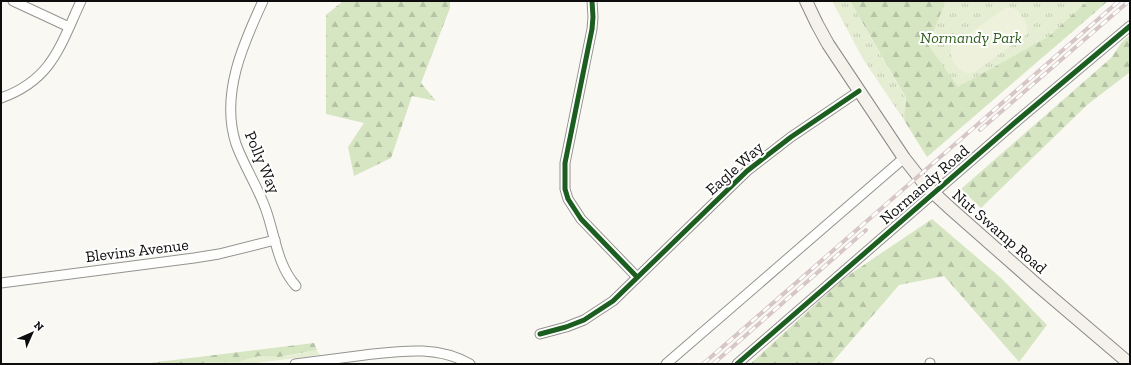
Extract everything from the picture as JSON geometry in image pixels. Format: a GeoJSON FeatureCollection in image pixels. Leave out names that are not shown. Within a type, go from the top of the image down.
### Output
{"type":"FeatureCollection","features":[{"type":"Feature","properties":{"kind":"main road","name":"Nut Swamp Road"},"geometry":{"type":"LineString","coordinates":[[806,1],[828,44],[859,91],[904,158],[933,193],[1036,284],[1130,364]]}},
{"type":"Feature","properties":{"kind":"street"},"geometry":{"type":"LineString","coordinates":[[13,1],[69,27]]}},
{"type":"Feature","properties":{"kind":"street"},"geometry":{"type":"LineString","coordinates":[[1,98],[23,89],[40,75],[53,60],[81,1]]}},
{"type":"Feature","properties":{"kind":"street","name":"Polly Way"},"geometry":{"type":"LineString","coordinates":[[263,1],[234,76],[230,110],[237,145],[262,200],[271,224],[284,270],[296,286]]}},
{"type":"Feature","properties":{"kind":"street"},"geometry":{"type":"LineString","coordinates":[[592,1],[592,28],[565,162],[566,189],[568,199],[581,219],[637,277]]}},
{"type":"Feature","properties":{"kind":"street","name":"Normandy Road"},"geometry":{"type":"LineString","coordinates":[[737,364],[933,193],[1130,26]]}},
{"type":"Feature","properties":{"kind":"street","name":"Eagle Way"},"geometry":{"type":"LineString","coordinates":[[540,334],[566,327],[592,315],[613,301],[747,171],[791,137],[859,91]]}},
{"type":"Feature","properties":{"kind":"street"},"geometry":{"type":"LineString","coordinates":[[666,364],[904,158]]}},
{"type":"Feature","properties":{"kind":"street","name":"Blevins Avenue"},"geometry":{"type":"LineString","coordinates":[[1,283],[200,257],[219,254],[275,240]]}},
{"type":"Feature","properties":{"kind":"street"},"geometry":{"type":"LineString","coordinates":[[295,364],[416,350],[440,352],[470,364]]}},
{"type":"Feature","properties":{"kind":"green space"},"geometry":{"type":"Polygon","coordinates":[[[343,1],[450,1],[450,8],[421,83],[436,101],[412,96],[391,158],[354,176],[348,147],[364,123],[326,114],[326,15],[343,1]]]}},
{"type":"Feature","properties":{"kind":"green space","name":"Normandy Park"},"geometry":{"type":"Polygon","coordinates":[[[832,1],[850,1],[906,99],[904,120],[863,59],[832,1]]]}},
{"type":"Feature","properties":{"kind":"green space"},"geometry":{"type":"Polygon","coordinates":[[[850,1],[944,1],[944,5],[1048,37],[1087,1],[1108,1],[927,157],[904,120],[906,98],[850,1]]]}},
{"type":"Feature","properties":{"kind":"green space","name":"Normandy Park"},"geometry":{"type":"Polygon","coordinates":[[[944,1],[1087,1],[1048,37],[958,87],[928,45],[944,5],[944,1]]]}},
{"type":"Feature","properties":{"kind":"green space"},"geometry":{"type":"Polygon","coordinates":[[[1007,7],[1016,9],[1023,18],[1027,25],[1026,35],[974,72],[964,72],[953,61],[951,56],[952,46],[1007,7]]]}},
{"type":"Feature","properties":{"kind":"green space"},"geometry":{"type":"Polygon","coordinates":[[[1130,35],[1130,72],[1087,105],[981,208],[961,189],[1111,58],[1122,42],[1130,35]]]}},
{"type":"Feature","properties":{"kind":"green space"},"geometry":{"type":"Polygon","coordinates":[[[932,219],[1001,278],[1047,325],[1019,362],[944,276],[899,285],[831,364],[750,364],[843,279],[932,219]]]}},
{"type":"Feature","properties":{"kind":"green space"},"geometry":{"type":"Polygon","coordinates":[[[314,343],[317,350],[279,357],[259,356],[238,362],[206,362],[201,364],[149,363],[314,343]]]}},
{"type":"Feature","properties":{"kind":"green space"},"geometry":{"type":"Polygon","coordinates":[[[317,350],[320,355],[248,364],[201,364],[206,362],[238,362],[265,355],[271,357],[287,356],[317,350]]]}},
{"type":"Feature","properties":{"kind":"railway"},"geometry":{"type":"LineString","coordinates":[[703,364],[1119,1]]}},
{"type":"Feature","properties":{"kind":"railway"},"geometry":{"type":"LineString","coordinates":[[980,130],[1129,1]]}},
{"type":"Feature","properties":{"kind":"railway"},"geometry":{"type":"LineString","coordinates":[[713,364],[866,230]]}},
{"type":"Feature","properties":{"kind":"cycle path"},"geometry":{"type":"LineString","coordinates":[[592,1],[592,29],[565,163],[565,189],[568,199],[581,219],[637,277]]}},
{"type":"Feature","properties":{"kind":"cycle path"},"geometry":{"type":"LineString","coordinates":[[737,364],[1018,120],[1130,26]]}},
{"type":"Feature","properties":{"kind":"cycle path"},"geometry":{"type":"LineString","coordinates":[[540,334],[566,327],[584,320],[613,301],[747,171],[791,137],[859,91]]}}]}
